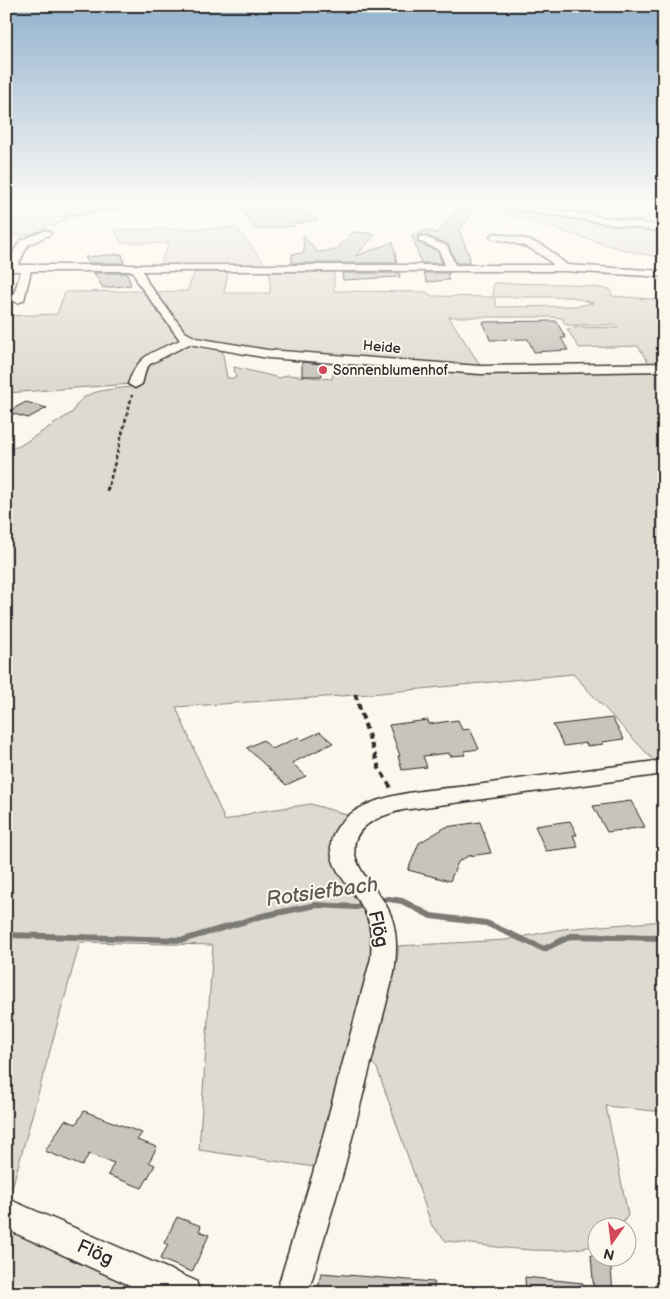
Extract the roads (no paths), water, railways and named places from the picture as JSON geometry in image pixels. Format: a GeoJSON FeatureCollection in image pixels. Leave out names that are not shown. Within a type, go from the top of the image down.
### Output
{"type":"FeatureCollection","features":[{"type":"Feature","properties":{"kind":"street"},"geometry":{"type":"LineString","coordinates":[[449,264],[451,268]]}},
{"type":"Feature","properties":{"kind":"street"},"geometry":{"type":"LineString","coordinates":[[559,264],[564,268]]}},
{"type":"Feature","properties":{"kind":"street"},"geometry":{"type":"LineString","coordinates":[[9,268],[564,268],[664,274]]}},
{"type":"Feature","properties":{"kind":"street"},"geometry":{"type":"LineString","coordinates":[[18,300],[27,268]]}},
{"type":"Feature","properties":{"kind":"street"},"geometry":{"type":"LineString","coordinates":[[135,384],[140,368],[146,361],[188,340],[181,335],[160,307],[137,269]]}},
{"type":"Feature","properties":{"kind":"street","name":"Heide"},"geometry":{"type":"LineString","coordinates":[[188,340],[282,356],[480,370],[664,367]]}},
{"type":"Feature","properties":{"kind":"street","name":"Flög"},"geometry":{"type":"LineString","coordinates":[[292,1293],[328,1173],[382,973],[386,945],[373,905],[348,869],[343,856],[343,839],[351,824],[382,806],[403,802],[664,767]]}},
{"type":"Feature","properties":{"kind":"street","name":"Flög"},"geometry":{"type":"LineString","coordinates":[[6,1213],[184,1293]]}},
{"type":"Feature","properties":{"kind":"waterway","name":"Rotsiefbach"},"geometry":{"type":"LineString","coordinates":[[378,901],[389,899],[402,901],[431,916],[486,923],[544,949],[571,936],[664,938]]}},
{"type":"Feature","properties":{"kind":"waterway","name":"Rotsiefbach"},"geometry":{"type":"LineString","coordinates":[[6,935],[183,940],[262,916],[316,905],[356,907],[368,904]]}},
{"type":"Feature","properties":{"kind":"place","name":"Sonnenblumenhof"},"geometry":{"type":"Point","coordinates":[323,370]}}]}
